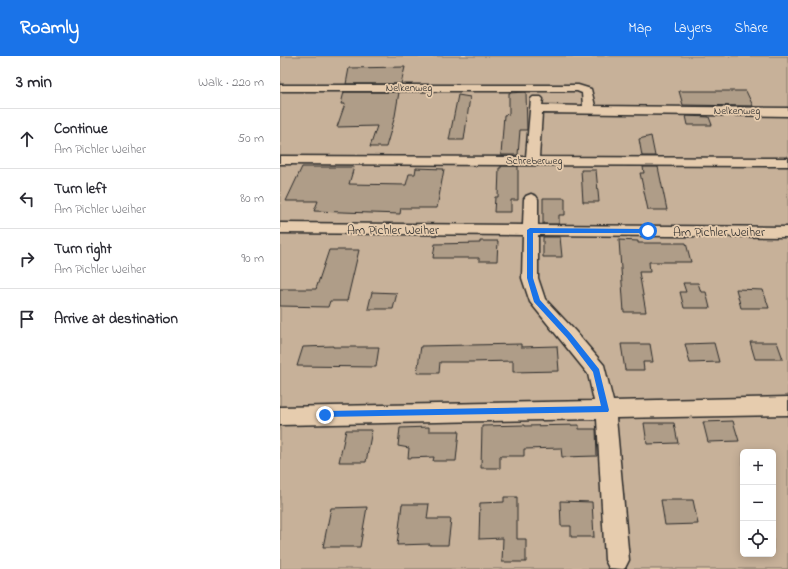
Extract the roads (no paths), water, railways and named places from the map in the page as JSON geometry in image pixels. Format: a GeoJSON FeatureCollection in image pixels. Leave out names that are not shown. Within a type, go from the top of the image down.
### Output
{"type":"FeatureCollection","features":[{"type":"Feature","properties":{"kind":"street","name":"Nelkenweg"},"geometry":{"type":"LineString","coordinates":[[280,88],[584,89],[587,91],[590,110]]}},
{"type":"Feature","properties":{"kind":"street"},"geometry":{"type":"LineString","coordinates":[[532,161],[538,88]]}},
{"type":"Feature","properties":{"kind":"street","name":"Nelkenweg"},"geometry":{"type":"LineString","coordinates":[[536,109],[788,112]]}},
{"type":"Feature","properties":{"kind":"street","name":"Schreberweg"},"geometry":{"type":"LineString","coordinates":[[280,160],[788,162]]}},
{"type":"Feature","properties":{"kind":"street"},"geometry":{"type":"LineString","coordinates":[[531,199],[530,278],[538,302],[569,336],[596,371],[606,410],[617,560]]}},
{"type":"Feature","properties":{"kind":"street","name":"Am Pichler Weiher"},"geometry":{"type":"LineString","coordinates":[[280,228],[788,232]]}},
{"type":"Feature","properties":{"kind":"street"},"geometry":{"type":"LineString","coordinates":[[280,416],[788,406]]}}]}
